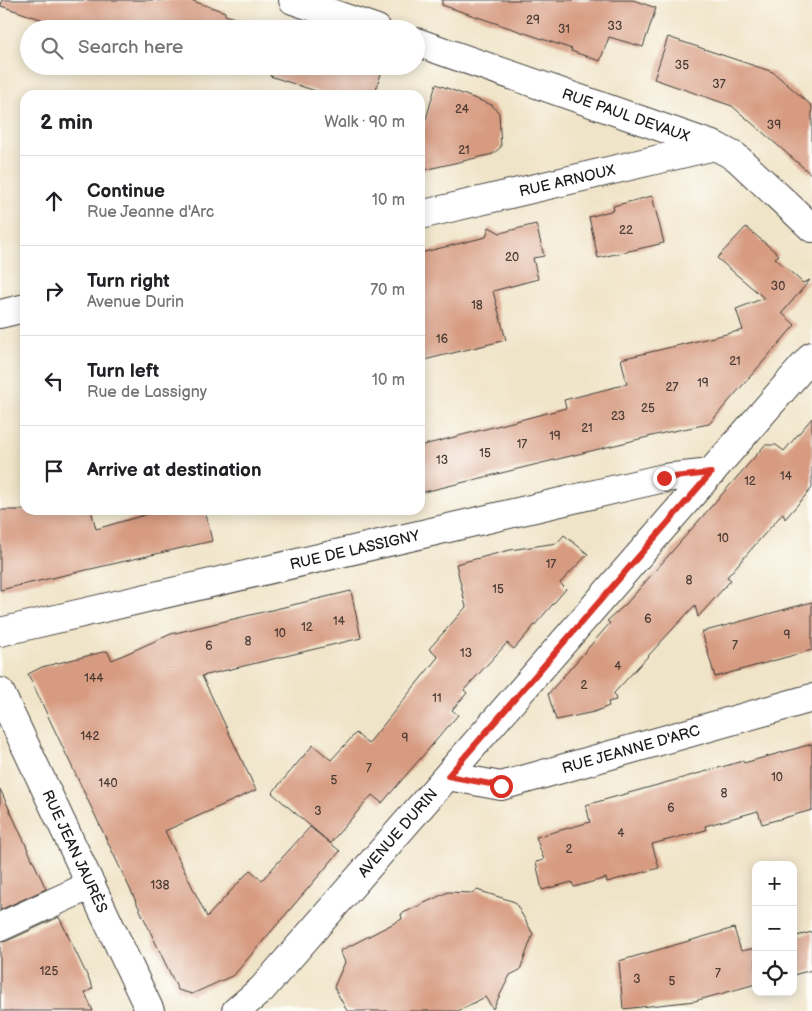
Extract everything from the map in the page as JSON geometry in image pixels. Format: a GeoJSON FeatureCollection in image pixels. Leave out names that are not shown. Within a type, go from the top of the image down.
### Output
{"type":"FeatureCollection","features":[{"type":"Feature","properties":{"kind":"street"},"geometry":{"type":"LineString","coordinates":[[294,0],[351,20]]}},
{"type":"Feature","properties":{"kind":"street","name":"RUE PAUL DEVAUX"},"geometry":{"type":"LineString","coordinates":[[425,45],[715,146],[736,158],[812,228]]}},
{"type":"Feature","properties":{"kind":"street","name":"RUE ARNOUX"},"geometry":{"type":"LineString","coordinates":[[425,214],[715,146]]}},
{"type":"Feature","properties":{"kind":"street"},"geometry":{"type":"LineString","coordinates":[[0,314],[20,309]]}},
{"type":"Feature","properties":{"kind":"street","name":"AVENUE DURIN"},"geometry":{"type":"LineString","coordinates":[[236,1011],[262,989],[812,356]]}},
{"type":"Feature","properties":{"kind":"street","name":"RUE DE LASSIGNY"},"geometry":{"type":"LineString","coordinates":[[0,632],[664,478],[711,473]]}},
{"type":"Feature","properties":{"kind":"street","name":"RUE JEAN JAURÈS"},"geometry":{"type":"LineString","coordinates":[[0,692],[150,1011]]}},
{"type":"Feature","properties":{"kind":"street","name":"RUE JEANNE D'ARC"},"geometry":{"type":"LineString","coordinates":[[448,776],[501,786],[812,698]]}},
{"type":"Feature","properties":{"kind":"street"},"geometry":{"type":"LineString","coordinates":[[0,927],[90,885]]}},
{"type":"Feature","properties":{"kind":"building"},"geometry":{"type":"Polygon","coordinates":[[[2,0],[190,0],[225,12],[225,15],[240,20],[44,20],[1,6],[2,0]]]}},
{"type":"Feature","properties":{"kind":"building"},"geometry":{"type":"Polygon","coordinates":[[[442,0],[633,0],[656,8],[643,47],[609,37],[600,61],[571,51],[572,49],[442,5],[442,0]]]}},
{"type":"Feature","properties":{"kind":"building"},"geometry":{"type":"Polygon","coordinates":[[[668,37],[773,72],[812,106],[812,175],[732,106],[654,79],[668,37]]]}},
{"type":"Feature","properties":{"kind":"building"},"geometry":{"type":"Polygon","coordinates":[[[381,75],[376,90],[313,90],[270,76],[381,75]]]}},
{"type":"Feature","properties":{"kind":"building"},"geometry":{"type":"Polygon","coordinates":[[[436,84],[492,105],[499,113],[501,147],[493,154],[425,170],[425,122],[436,84]]]}},
{"type":"Feature","properties":{"kind":"building"},"geometry":{"type":"Polygon","coordinates":[[[652,196],[664,243],[598,258],[589,217],[614,210],[613,206],[652,196]]]}},
{"type":"Feature","properties":{"kind":"building"},"geometry":{"type":"Polygon","coordinates":[[[536,224],[544,256],[533,258],[538,279],[493,291],[506,340],[425,360],[425,252],[486,237],[489,227],[500,233],[536,224]]]}},
{"type":"Feature","properties":{"kind":"building"},"geometry":{"type":"Polygon","coordinates":[[[746,227],[779,255],[775,258],[803,283],[810,280],[782,313],[795,325],[709,424],[668,432],[425,492],[425,445],[566,408],[564,400],[627,384],[621,359],[743,330],[736,309],[764,298],[717,258],[746,227]]]}},
{"type":"Feature","properties":{"kind":"building"},"geometry":{"type":"Polygon","coordinates":[[[812,418],[812,488],[785,519],[783,513],[727,577],[731,580],[698,617],[695,605],[614,693],[616,700],[608,702],[609,706],[594,712],[556,720],[548,694],[610,623],[607,621],[626,604],[765,445],[776,445],[784,451],[812,418]]]}},
{"type":"Feature","properties":{"kind":"building"},"geometry":{"type":"Polygon","coordinates":[[[0,510],[20,510],[20,515],[92,515],[96,529],[145,515],[206,515],[212,541],[0,590],[0,510]]]}},
{"type":"Feature","properties":{"kind":"building"},"geometry":{"type":"Polygon","coordinates":[[[564,535],[588,554],[560,583],[566,589],[514,649],[507,643],[464,690],[467,693],[452,710],[458,715],[382,803],[372,795],[330,843],[272,793],[313,745],[331,760],[356,733],[368,744],[438,657],[429,649],[466,607],[456,564],[510,550],[557,543],[564,535]]]}},
{"type":"Feature","properties":{"kind":"building"},"geometry":{"type":"Polygon","coordinates":[[[351,591],[361,638],[202,676],[256,790],[165,831],[207,917],[250,870],[262,880],[310,827],[340,851],[234,975],[192,994],[178,990],[28,674],[42,667],[107,651],[112,660],[171,634],[351,591]]]}},
{"type":"Feature","properties":{"kind":"building"},"geometry":{"type":"Polygon","coordinates":[[[812,602],[812,650],[715,677],[702,632],[812,602]]]}},
{"type":"Feature","properties":{"kind":"building"},"geometry":{"type":"Polygon","coordinates":[[[812,744],[812,810],[762,824],[758,811],[705,826],[706,830],[652,844],[659,868],[607,882],[606,878],[574,887],[572,882],[542,890],[536,862],[544,860],[536,837],[590,822],[586,805],[743,761],[744,763],[812,744]]]}},
{"type":"Feature","properties":{"kind":"building"},"geometry":{"type":"Polygon","coordinates":[[[0,789],[46,889],[0,910],[0,789]]]}},
{"type":"Feature","properties":{"kind":"building"},"geometry":{"type":"Polygon","coordinates":[[[477,890],[515,902],[533,934],[520,970],[510,975],[493,1009],[485,997],[458,1011],[347,1011],[334,987],[345,962],[340,951],[402,919],[401,914],[448,892],[472,893],[477,890]]]}},
{"type":"Feature","properties":{"kind":"building"},"geometry":{"type":"Polygon","coordinates":[[[59,917],[93,988],[85,993],[93,1011],[0,1011],[0,942],[7,941],[59,917]]]}},
{"type":"Feature","properties":{"kind":"building"},"geometry":{"type":"Polygon","coordinates":[[[734,928],[741,951],[752,949],[752,985],[695,1001],[623,1009],[619,961],[734,928]]]}},
{"type":"Feature","properties":{"kind":"building"},"geometry":{"type":"Polygon","coordinates":[[[812,932],[812,970],[797,974],[797,951],[797,936],[812,932]]]}},
{"type":"Feature","properties":{"kind":"route"},"geometry":{"type":"LineString","coordinates":[[501,786],[448,776],[711,473],[664,478]]}}]}
